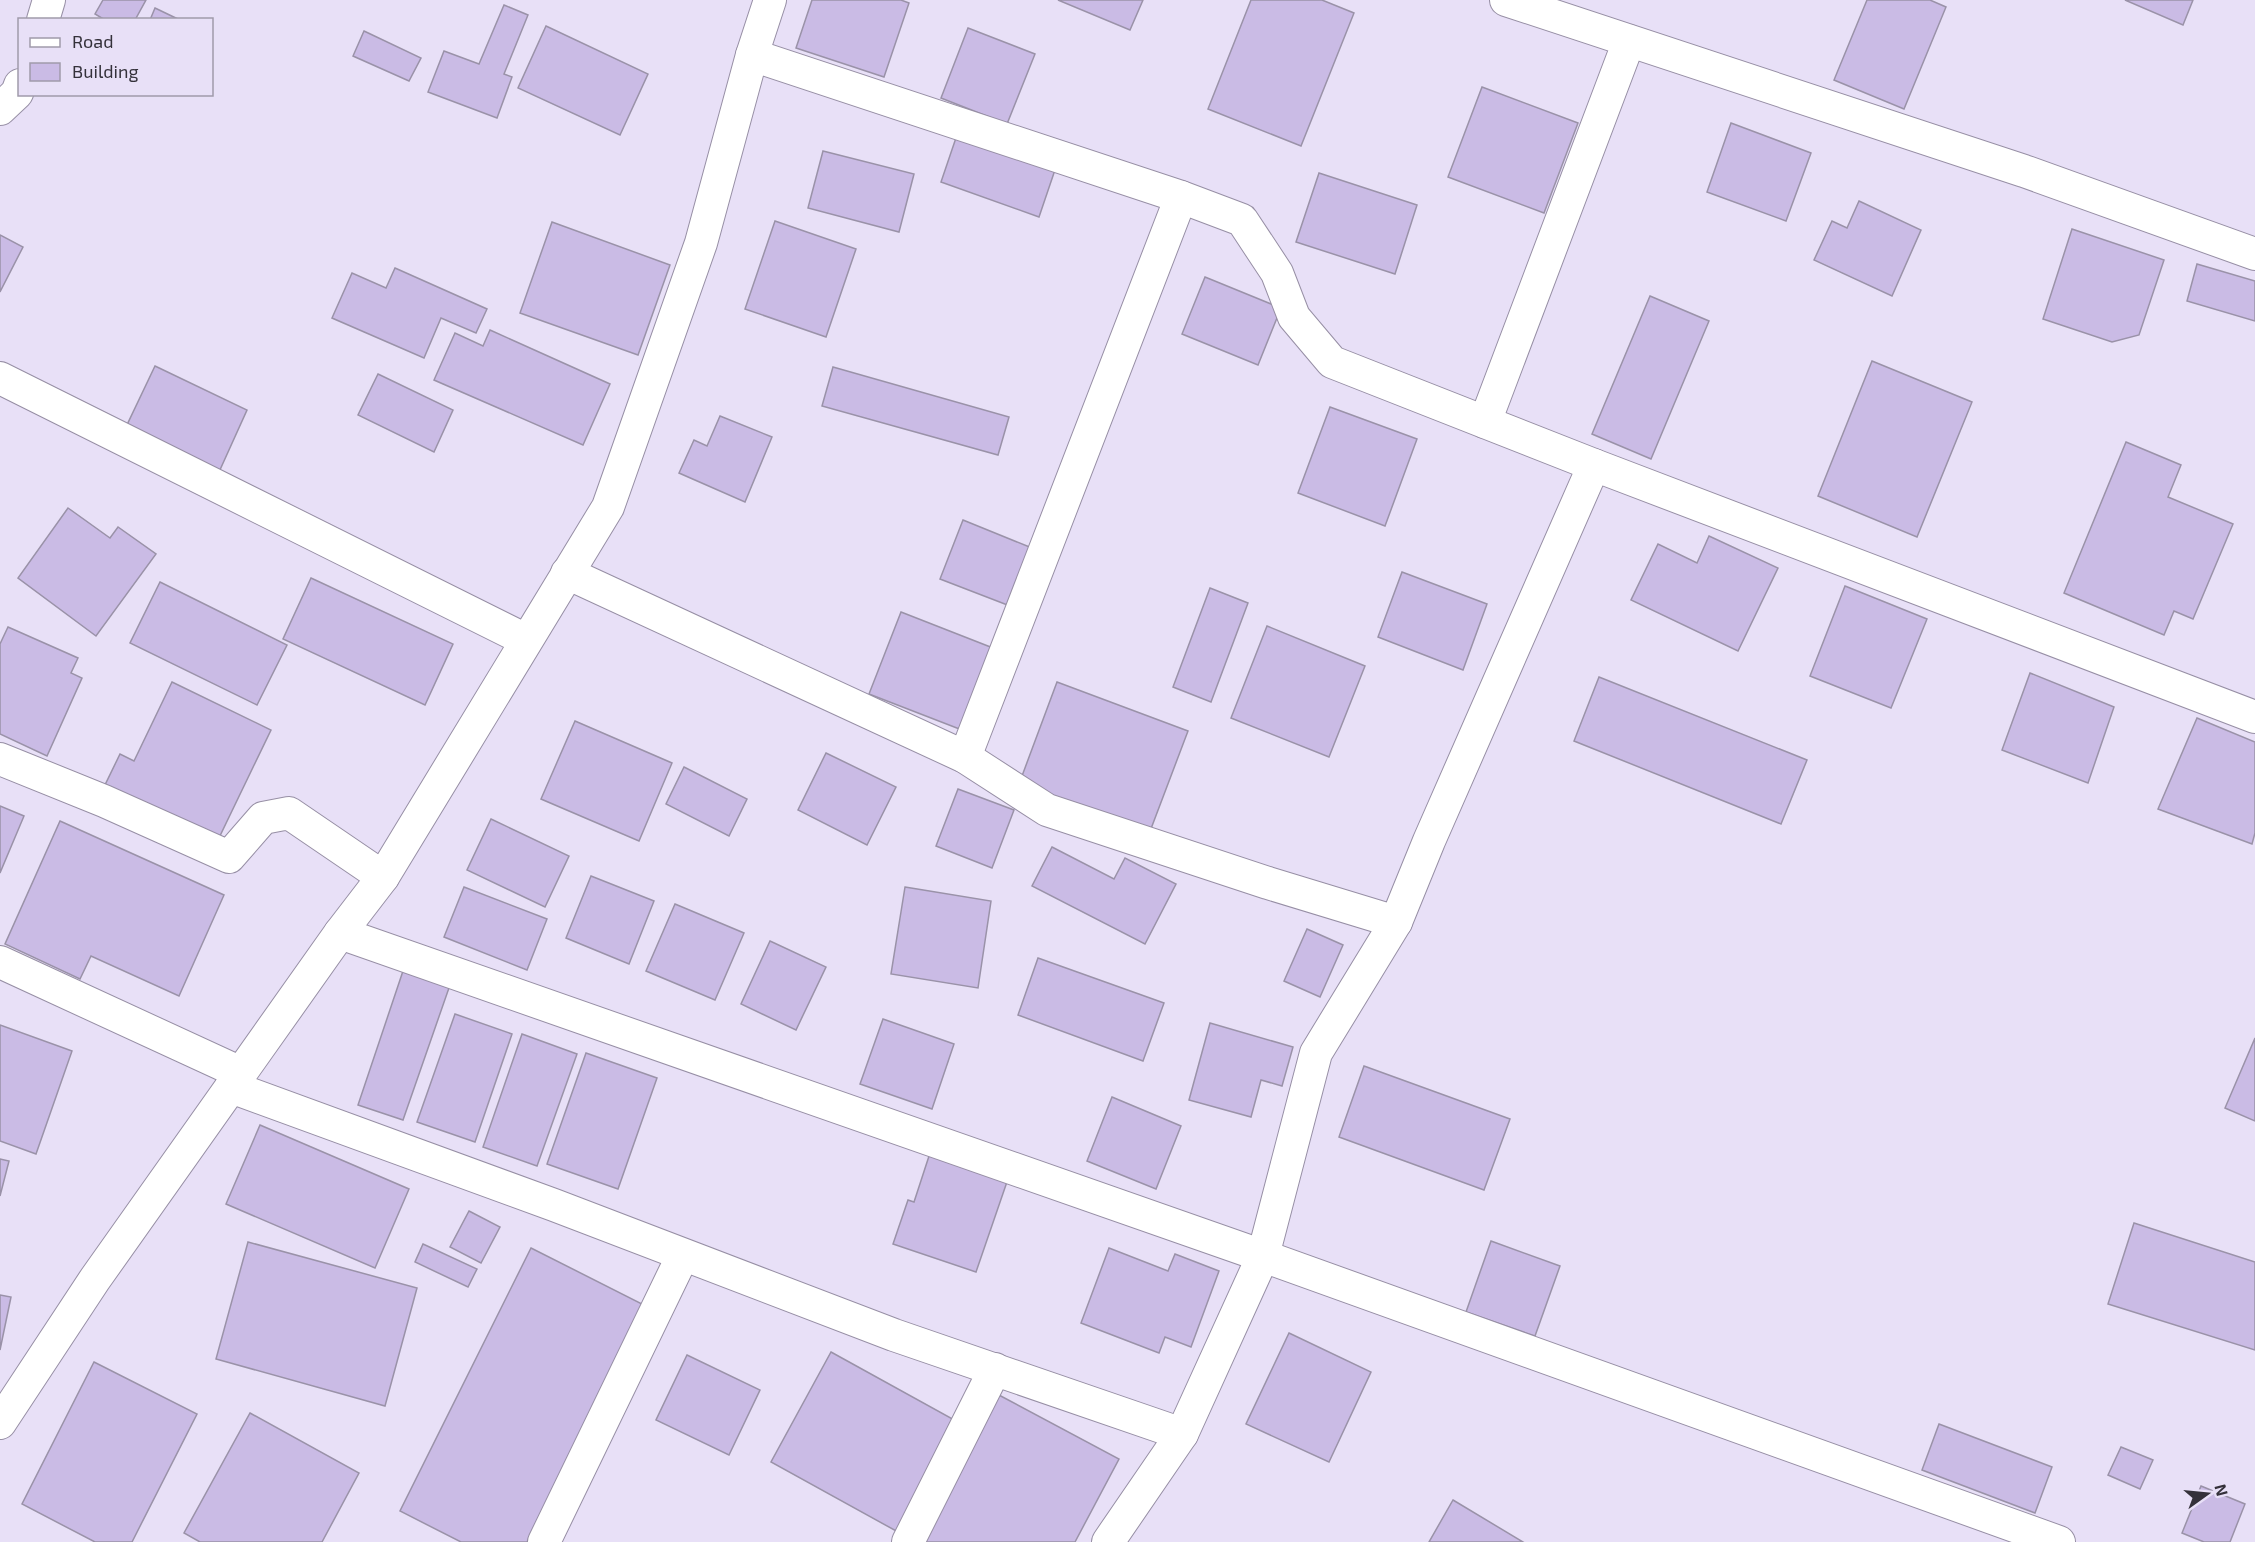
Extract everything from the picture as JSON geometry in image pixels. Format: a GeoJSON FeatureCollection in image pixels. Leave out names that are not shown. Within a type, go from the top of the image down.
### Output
{"type":"FeatureCollection","features":[{"type":"Feature","properties":{"kind":"street"},"geometry":{"type":"LineString","coordinates":[[44,18],[49,0]]}},
{"type":"Feature","properties":{"kind":"street"},"geometry":{"type":"LineString","coordinates":[[0,1423],[95,1279],[340,933],[383,877],[608,507],[701,243],[752,56],[770,0]]}},
{"type":"Feature","properties":{"kind":"street"},"geometry":{"type":"LineString","coordinates":[[1506,0],[2024,171],[2255,254]]}},
{"type":"Feature","properties":{"kind":"street"},"geometry":{"type":"LineString","coordinates":[[1485,422],[1629,41]]}},
{"type":"Feature","properties":{"kind":"street"},"geometry":{"type":"LineString","coordinates":[[752,56],[1181,197],[1242,220],[1277,273],[1294,317],[1332,362],[1594,465],[2255,717]]}},
{"type":"Feature","properties":{"kind":"street"},"geometry":{"type":"LineString","coordinates":[[0,109],[18,90]]}},
{"type":"Feature","properties":{"kind":"street"},"geometry":{"type":"LineString","coordinates":[[965,757],[1181,197]]}},
{"type":"Feature","properties":{"kind":"street"},"geometry":{"type":"LineString","coordinates":[[0,378],[526,640]]}},
{"type":"Feature","properties":{"kind":"street"},"geometry":{"type":"LineString","coordinates":[[1108,1542],[1182,1434],[1263,1256],[1316,1053],[1396,922],[1429,841],[1594,465]]}},
{"type":"Feature","properties":{"kind":"street"},"geometry":{"type":"LineString","coordinates":[[567,573],[965,757],[1047,810],[1268,883],[1396,922]]}},
{"type":"Feature","properties":{"kind":"street"},"geometry":{"type":"LineString","coordinates":[[0,759],[104,801],[229,857],[263,818],[290,813],[383,877]]}},
{"type":"Feature","properties":{"kind":"street"},"geometry":{"type":"LineString","coordinates":[[340,933],[1263,1256],[2059,1542]]}},
{"type":"Feature","properties":{"kind":"street"},"geometry":{"type":"LineString","coordinates":[[0,962],[236,1080],[894,1335],[1182,1434]]}},
{"type":"Feature","properties":{"kind":"street"},"geometry":{"type":"LineString","coordinates":[[544,1542],[683,1255]]}},
{"type":"Feature","properties":{"kind":"street"},"geometry":{"type":"LineString","coordinates":[[908,1542],[995,1369]]}},
{"type":"Feature","properties":{"kind":"building"},"geometry":{"type":"Polygon","coordinates":[[[103,0],[146,0],[136,18],[102,18],[95,14],[103,0]]]}},
{"type":"Feature","properties":{"kind":"building"},"geometry":{"type":"Polygon","coordinates":[[[812,0],[901,0],[909,3],[884,77],[796,48],[812,0]]]}},
{"type":"Feature","properties":{"kind":"building"},"geometry":{"type":"Polygon","coordinates":[[[1058,0],[1143,0],[1130,30],[1058,0]]]}},
{"type":"Feature","properties":{"kind":"building"},"geometry":{"type":"Polygon","coordinates":[[[1251,0],[1322,0],[1354,13],[1301,146],[1208,109],[1251,0]]]}},
{"type":"Feature","properties":{"kind":"building"},"geometry":{"type":"Polygon","coordinates":[[[1867,0],[1930,0],[1946,7],[1904,109],[1834,80],[1867,0]]]}},
{"type":"Feature","properties":{"kind":"building"},"geometry":{"type":"Polygon","coordinates":[[[2125,0],[2193,0],[2183,25],[2125,0]]]}},
{"type":"Feature","properties":{"kind":"building"},"geometry":{"type":"Polygon","coordinates":[[[504,5],[528,15],[504,74],[512,77],[497,118],[428,92],[444,51],[479,64],[504,5]]]}},
{"type":"Feature","properties":{"kind":"building"},"geometry":{"type":"Polygon","coordinates":[[[155,8],[176,18],[151,18],[155,8]]]}},
{"type":"Feature","properties":{"kind":"building"},"geometry":{"type":"Polygon","coordinates":[[[546,26],[648,74],[620,135],[518,88],[546,26]]]}},
{"type":"Feature","properties":{"kind":"building"},"geometry":{"type":"Polygon","coordinates":[[[968,28],[1035,54],[1007,124],[941,98],[968,28]]]}},
{"type":"Feature","properties":{"kind":"building"},"geometry":{"type":"Polygon","coordinates":[[[364,31],[421,58],[409,81],[353,56],[364,31]]]}},
{"type":"Feature","properties":{"kind":"building"},"geometry":{"type":"Polygon","coordinates":[[[1482,87],[1578,123],[1544,213],[1448,177],[1482,87]]]}},
{"type":"Feature","properties":{"kind":"building"},"geometry":{"type":"Polygon","coordinates":[[[1731,123],[1811,153],[1786,221],[1707,192],[1731,123]]]}},
{"type":"Feature","properties":{"kind":"building"},"geometry":{"type":"Polygon","coordinates":[[[959,129],[1057,164],[1039,217],[941,182],[959,129]]]}},
{"type":"Feature","properties":{"kind":"building"},"geometry":{"type":"Polygon","coordinates":[[[823,151],[914,174],[899,232],[808,208],[823,151]]]}},
{"type":"Feature","properties":{"kind":"building"},"geometry":{"type":"Polygon","coordinates":[[[1319,173],[1417,205],[1395,274],[1296,242],[1319,173]]]}},
{"type":"Feature","properties":{"kind":"building"},"geometry":{"type":"Polygon","coordinates":[[[1859,201],[1921,230],[1892,296],[1814,260],[1832,221],[1847,228],[1859,201]]]}},
{"type":"Feature","properties":{"kind":"building"},"geometry":{"type":"Polygon","coordinates":[[[775,221],[856,249],[826,337],[745,309],[775,221]]]}},
{"type":"Feature","properties":{"kind":"building"},"geometry":{"type":"Polygon","coordinates":[[[552,222],[670,265],[638,355],[520,313],[552,222]]]}},
{"type":"Feature","properties":{"kind":"building"},"geometry":{"type":"Polygon","coordinates":[[[2072,229],[2164,260],[2139,335],[2112,342],[2043,319],[2072,229]]]}},
{"type":"Feature","properties":{"kind":"building"},"geometry":{"type":"Polygon","coordinates":[[[0,235],[23,247],[0,292],[0,235]]]}},
{"type":"Feature","properties":{"kind":"building"},"geometry":{"type":"Polygon","coordinates":[[[2197,264],[2255,281],[2255,321],[2187,301],[2197,264]]]}},
{"type":"Feature","properties":{"kind":"building"},"geometry":{"type":"Polygon","coordinates":[[[395,268],[487,309],[476,333],[441,318],[424,358],[332,318],[352,273],[386,288],[395,268]]]}},
{"type":"Feature","properties":{"kind":"building"},"geometry":{"type":"Polygon","coordinates":[[[1205,277],[1281,308],[1258,365],[1182,334],[1205,277]]]}},
{"type":"Feature","properties":{"kind":"building"},"geometry":{"type":"Polygon","coordinates":[[[1650,296],[1709,321],[1651,459],[1592,434],[1650,296]]]}},
{"type":"Feature","properties":{"kind":"building"},"geometry":{"type":"Polygon","coordinates":[[[490,330],[610,384],[583,445],[434,380],[455,333],[483,346],[490,330]]]}},
{"type":"Feature","properties":{"kind":"building"},"geometry":{"type":"Polygon","coordinates":[[[1872,361],[1972,402],[1917,537],[1818,496],[1872,361]]]}},
{"type":"Feature","properties":{"kind":"building"},"geometry":{"type":"Polygon","coordinates":[[[155,366],[247,410],[219,472],[126,427],[155,366]]]}},
{"type":"Feature","properties":{"kind":"building"},"geometry":{"type":"Polygon","coordinates":[[[833,367],[1009,417],[998,455],[822,406],[833,367]]]}},
{"type":"Feature","properties":{"kind":"building"},"geometry":{"type":"Polygon","coordinates":[[[378,374],[453,410],[434,452],[358,415],[378,374]]]}},
{"type":"Feature","properties":{"kind":"building"},"geometry":{"type":"Polygon","coordinates":[[[1330,407],[1417,439],[1385,526],[1298,493],[1330,407]]]}},
{"type":"Feature","properties":{"kind":"building"},"geometry":{"type":"Polygon","coordinates":[[[720,416],[772,437],[745,502],[679,473],[694,440],[707,446],[720,416]]]}},
{"type":"Feature","properties":{"kind":"building"},"geometry":{"type":"Polygon","coordinates":[[[2126,442],[2181,465],[2168,497],[2233,524],[2193,619],[2174,611],[2164,635],[2064,593],[2126,442]]]}},
{"type":"Feature","properties":{"kind":"building"},"geometry":{"type":"Polygon","coordinates":[[[68,508],[110,538],[118,527],[156,554],[96,636],[18,578],[68,508]]]}},
{"type":"Feature","properties":{"kind":"building"},"geometry":{"type":"Polygon","coordinates":[[[963,520],[1032,548],[1010,606],[940,579],[963,520]]]}},
{"type":"Feature","properties":{"kind":"building"},"geometry":{"type":"Polygon","coordinates":[[[1709,536],[1778,568],[1738,651],[1631,600],[1658,544],[1697,563],[1709,536]]]}},
{"type":"Feature","properties":{"kind":"building"},"geometry":{"type":"Polygon","coordinates":[[[1402,572],[1487,604],[1463,670],[1378,637],[1402,572]]]}},
{"type":"Feature","properties":{"kind":"building"},"geometry":{"type":"Polygon","coordinates":[[[311,578],[453,644],[425,705],[283,639],[311,578]]]}},
{"type":"Feature","properties":{"kind":"building"},"geometry":{"type":"Polygon","coordinates":[[[160,582],[287,645],[257,705],[130,643],[160,582]]]}},
{"type":"Feature","properties":{"kind":"building"},"geometry":{"type":"Polygon","coordinates":[[[1845,586],[1927,619],[1891,708],[1810,676],[1845,586]]]}},
{"type":"Feature","properties":{"kind":"building"},"geometry":{"type":"Polygon","coordinates":[[[1210,588],[1248,603],[1211,702],[1173,687],[1210,588]]]}},
{"type":"Feature","properties":{"kind":"building"},"geometry":{"type":"Polygon","coordinates":[[[901,612],[993,648],[962,730],[869,694],[901,612]]]}},
{"type":"Feature","properties":{"kind":"building"},"geometry":{"type":"Polygon","coordinates":[[[1267,626],[1365,666],[1329,757],[1231,718],[1267,626]]]}},
{"type":"Feature","properties":{"kind":"building"},"geometry":{"type":"Polygon","coordinates":[[[8,627],[78,658],[71,673],[82,678],[47,756],[0,734],[0,644],[8,627]]]}},
{"type":"Feature","properties":{"kind":"building"},"geometry":{"type":"Polygon","coordinates":[[[2030,673],[2114,707],[2088,783],[2002,750],[2030,673]]]}},
{"type":"Feature","properties":{"kind":"building"},"geometry":{"type":"Polygon","coordinates":[[[1599,677],[1807,760],[1781,824],[1574,741],[1599,677]]]}},
{"type":"Feature","properties":{"kind":"building"},"geometry":{"type":"Polygon","coordinates":[[[172,682],[271,730],[217,842],[104,787],[120,754],[134,761],[172,682]]]}},
{"type":"Feature","properties":{"kind":"building"},"geometry":{"type":"Polygon","coordinates":[[[1057,682],[1188,731],[1149,834],[1019,784],[1057,682]]]}},
{"type":"Feature","properties":{"kind":"building"},"geometry":{"type":"Polygon","coordinates":[[[2197,718],[2255,742],[2255,833],[2252,844],[2158,809],[2197,718]]]}},
{"type":"Feature","properties":{"kind":"building"},"geometry":{"type":"Polygon","coordinates":[[[575,721],[672,763],[639,841],[541,799],[575,721]]]}},
{"type":"Feature","properties":{"kind":"building"},"geometry":{"type":"Polygon","coordinates":[[[826,753],[896,787],[867,845],[798,810],[826,753]]]}},
{"type":"Feature","properties":{"kind":"building"},"geometry":{"type":"Polygon","coordinates":[[[684,767],[747,799],[729,836],[666,804],[684,767]]]}},
{"type":"Feature","properties":{"kind":"building"},"geometry":{"type":"Polygon","coordinates":[[[958,789],[1014,810],[992,868],[936,846],[958,789]]]}},
{"type":"Feature","properties":{"kind":"building"},"geometry":{"type":"Polygon","coordinates":[[[0,806],[24,816],[0,873],[0,806]]]}},
{"type":"Feature","properties":{"kind":"building"},"geometry":{"type":"Polygon","coordinates":[[[491,819],[569,856],[545,907],[467,870],[491,819]]]}},
{"type":"Feature","properties":{"kind":"building"},"geometry":{"type":"Polygon","coordinates":[[[60,821],[224,895],[179,996],[91,956],[80,979],[5,944],[60,821]]]}},
{"type":"Feature","properties":{"kind":"building"},"geometry":{"type":"Polygon","coordinates":[[[1052,847],[1114,879],[1125,858],[1176,884],[1145,944],[1032,886],[1052,847]]]}},
{"type":"Feature","properties":{"kind":"building"},"geometry":{"type":"Polygon","coordinates":[[[591,876],[654,901],[629,964],[566,938],[591,876]]]}},
{"type":"Feature","properties":{"kind":"building"},"geometry":{"type":"Polygon","coordinates":[[[464,887],[547,919],[527,970],[444,937],[464,887]]]}},
{"type":"Feature","properties":{"kind":"building"},"geometry":{"type":"Polygon","coordinates":[[[905,887],[991,901],[978,988],[891,974],[905,887]]]}},
{"type":"Feature","properties":{"kind":"building"},"geometry":{"type":"Polygon","coordinates":[[[675,904],[744,933],[715,1000],[646,971],[675,904]]]}},
{"type":"Feature","properties":{"kind":"building"},"geometry":{"type":"Polygon","coordinates":[[[1307,929],[1343,945],[1320,997],[1284,981],[1307,929]]]}},
{"type":"Feature","properties":{"kind":"building"},"geometry":{"type":"Polygon","coordinates":[[[770,941],[826,967],[796,1030],[741,1004],[770,941]]]}},
{"type":"Feature","properties":{"kind":"building"},"geometry":{"type":"Polygon","coordinates":[[[1038,958],[1164,1003],[1143,1061],[1018,1015],[1038,958]]]}},
{"type":"Feature","properties":{"kind":"building"},"geometry":{"type":"Polygon","coordinates":[[[404,968],[450,985],[403,1120],[358,1105],[404,968]]]}},
{"type":"Feature","properties":{"kind":"building"},"geometry":{"type":"Polygon","coordinates":[[[455,1014],[512,1034],[475,1142],[417,1122],[455,1014]]]}},
{"type":"Feature","properties":{"kind":"building"},"geometry":{"type":"Polygon","coordinates":[[[883,1019],[954,1044],[932,1109],[860,1084],[883,1019]]]}},
{"type":"Feature","properties":{"kind":"building"},"geometry":{"type":"Polygon","coordinates":[[[1210,1023],[1293,1047],[1282,1086],[1261,1080],[1251,1117],[1189,1100],[1210,1023]]]}},
{"type":"Feature","properties":{"kind":"building"},"geometry":{"type":"Polygon","coordinates":[[[0,1025],[72,1051],[36,1154],[0,1141],[0,1025]]]}},
{"type":"Feature","properties":{"kind":"building"},"geometry":{"type":"Polygon","coordinates":[[[522,1034],[577,1054],[537,1166],[483,1147],[522,1034]]]}},
{"type":"Feature","properties":{"kind":"building"},"geometry":{"type":"Polygon","coordinates":[[[2255,1038],[2255,1121],[2225,1108],[2255,1038]]]}},
{"type":"Feature","properties":{"kind":"building"},"geometry":{"type":"Polygon","coordinates":[[[586,1053],[657,1078],[618,1189],[547,1164],[586,1053]]]}},
{"type":"Feature","properties":{"kind":"building"},"geometry":{"type":"Polygon","coordinates":[[[1364,1066],[1510,1119],[1484,1190],[1339,1137],[1364,1066]]]}},
{"type":"Feature","properties":{"kind":"building"},"geometry":{"type":"Polygon","coordinates":[[[1112,1097],[1181,1126],[1156,1189],[1087,1161],[1112,1097]]]}},
{"type":"Feature","properties":{"kind":"building"},"geometry":{"type":"Polygon","coordinates":[[[260,1125],[409,1189],[375,1268],[226,1204],[260,1125]]]}},
{"type":"Feature","properties":{"kind":"building"},"geometry":{"type":"Polygon","coordinates":[[[931,1150],[1009,1176],[976,1272],[893,1244],[908,1200],[914,1202],[931,1150]]]}},
{"type":"Feature","properties":{"kind":"building"},"geometry":{"type":"Polygon","coordinates":[[[0,1159],[9,1161],[0,1196],[0,1159]]]}},
{"type":"Feature","properties":{"kind":"building"},"geometry":{"type":"Polygon","coordinates":[[[469,1211],[500,1227],[481,1263],[450,1247],[469,1211]]]}},
{"type":"Feature","properties":{"kind":"building"},"geometry":{"type":"Polygon","coordinates":[[[2134,1223],[2255,1262],[2255,1350],[2108,1304],[2134,1223]]]}},
{"type":"Feature","properties":{"kind":"building"},"geometry":{"type":"Polygon","coordinates":[[[1491,1241],[1560,1266],[1535,1336],[1466,1312],[1491,1241]]]}},
{"type":"Feature","properties":{"kind":"building"},"geometry":{"type":"Polygon","coordinates":[[[248,1242],[417,1288],[385,1406],[216,1359],[248,1242]]]}},
{"type":"Feature","properties":{"kind":"building"},"geometry":{"type":"Polygon","coordinates":[[[423,1244],[477,1269],[468,1287],[415,1262],[423,1244]]]}},
{"type":"Feature","properties":{"kind":"building"},"geometry":{"type":"Polygon","coordinates":[[[531,1248],[644,1305],[527,1542],[461,1542],[400,1511],[531,1248]]]}},
{"type":"Feature","properties":{"kind":"building"},"geometry":{"type":"Polygon","coordinates":[[[1109,1248],[1168,1271],[1175,1254],[1219,1271],[1191,1347],[1165,1337],[1159,1353],[1081,1323],[1109,1248]]]}},
{"type":"Feature","properties":{"kind":"building"},"geometry":{"type":"Polygon","coordinates":[[[0,1295],[11,1297],[0,1350],[0,1295]]]}},
{"type":"Feature","properties":{"kind":"building"},"geometry":{"type":"Polygon","coordinates":[[[1289,1333],[1371,1372],[1329,1462],[1246,1424],[1289,1333]]]}},
{"type":"Feature","properties":{"kind":"building"},"geometry":{"type":"Polygon","coordinates":[[[831,1352],[958,1422],[898,1532],[771,1462],[831,1352]]]}},
{"type":"Feature","properties":{"kind":"building"},"geometry":{"type":"Polygon","coordinates":[[[687,1355],[760,1390],[729,1455],[656,1420],[687,1355]]]}},
{"type":"Feature","properties":{"kind":"building"},"geometry":{"type":"Polygon","coordinates":[[[94,1362],[197,1414],[132,1542],[95,1542],[22,1504],[94,1362]]]}},
{"type":"Feature","properties":{"kind":"building"},"geometry":{"type":"Polygon","coordinates":[[[997,1394],[1119,1459],[1075,1542],[920,1542],[997,1394]]]}},
{"type":"Feature","properties":{"kind":"building"},"geometry":{"type":"Polygon","coordinates":[[[250,1413],[359,1473],[322,1542],[200,1542],[184,1533],[250,1413]]]}},
{"type":"Feature","properties":{"kind":"building"},"geometry":{"type":"Polygon","coordinates":[[[1939,1424],[2052,1467],[2035,1513],[1922,1470],[1939,1424]]]}},
{"type":"Feature","properties":{"kind":"building"},"geometry":{"type":"Polygon","coordinates":[[[2121,1447],[2153,1460],[2140,1489],[2108,1475],[2121,1447]]]}},
{"type":"Feature","properties":{"kind":"building"},"geometry":{"type":"Polygon","coordinates":[[[2201,1486],[2245,1504],[2230,1542],[2204,1542],[2182,1533],[2201,1486]]]}},
{"type":"Feature","properties":{"kind":"building"},"geometry":{"type":"Polygon","coordinates":[[[1453,1500],[1523,1542],[1429,1542],[1453,1500]]]}}]}
